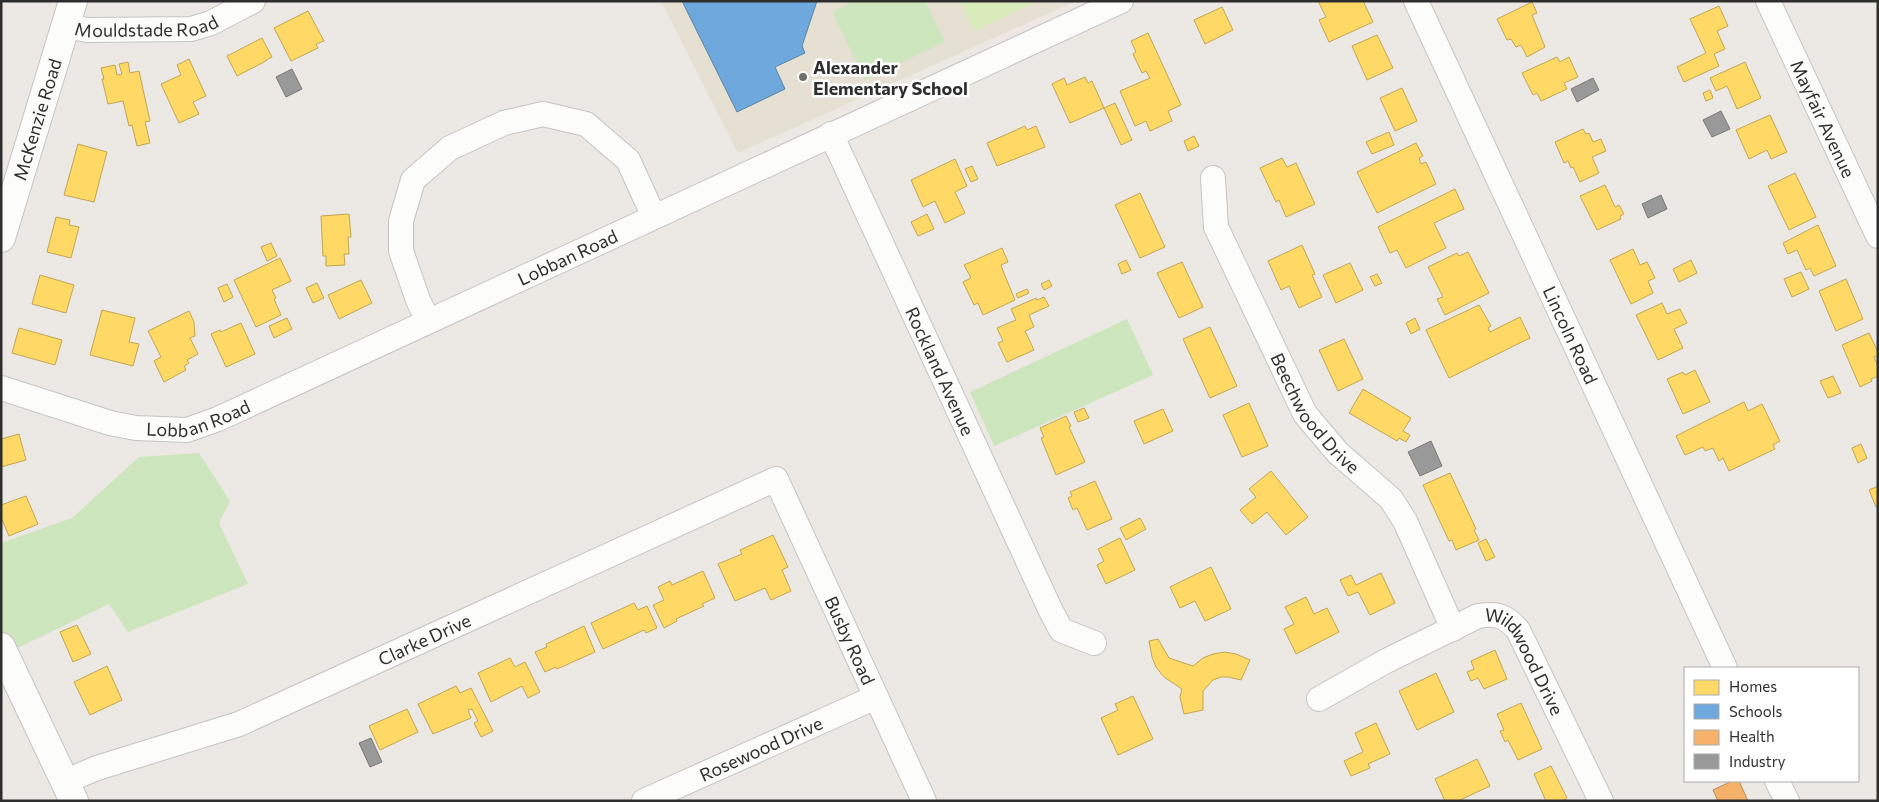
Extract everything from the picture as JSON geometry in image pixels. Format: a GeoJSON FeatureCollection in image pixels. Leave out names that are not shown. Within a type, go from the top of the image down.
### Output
{"type":"FeatureCollection","features":[{"type":"Feature","properties":{"kind":"street","name":"Mouldstade Road"},"geometry":{"type":"LineString","coordinates":[[69,14],[87,30],[191,29],[211,22],[254,1]]}},
{"type":"Feature","properties":{"kind":"street","name":"Lincoln Road"},"geometry":{"type":"LineString","coordinates":[[1416,1],[1725,667]]}},
{"type":"Feature","properties":{"kind":"street","name":"Mayfair Avenue"},"geometry":{"type":"LineString","coordinates":[[1768,1],[1876,227]]}},
{"type":"Feature","properties":{"kind":"street","name":"Lobban Road"},"geometry":{"type":"LineString","coordinates":[[1,388],[110,423],[136,428],[187,430],[218,419],[1116,2]]}},
{"type":"Feature","properties":{"kind":"street","name":"McKenzie Road"},"geometry":{"type":"LineString","coordinates":[[1,238],[69,14]]}},
{"type":"Feature","properties":{"kind":"street"},"geometry":{"type":"LineString","coordinates":[[428,321],[418,300],[401,251],[401,221],[414,180],[450,148],[468,139],[504,123],[543,114],[586,124],[628,160],[654,217]]}},
{"type":"Feature","properties":{"kind":"street","name":"Rockland Avenue"},"geometry":{"type":"LineString","coordinates":[[831,134],[1060,630],[1088,640]]}},
{"type":"Feature","properties":{"kind":"street","name":"Beechwood Drive"},"geometry":{"type":"LineString","coordinates":[[1213,178],[1216,227],[1305,414],[1338,453],[1392,499],[1405,521],[1453,628]]}},
{"type":"Feature","properties":{"kind":"street","name":"Busby Road"},"geometry":{"type":"LineString","coordinates":[[776,479],[924,801]]}},
{"type":"Feature","properties":{"kind":"street","name":"Clarke Drive"},"geometry":{"type":"LineString","coordinates":[[70,791],[96,768],[239,724],[776,479]]}},
{"type":"Feature","properties":{"kind":"street","name":"Wildwood Drive"},"geometry":{"type":"LineString","coordinates":[[1319,699],[1386,661],[1478,616],[1490,614],[1504,617],[1518,630],[1601,801]]}},
{"type":"Feature","properties":{"kind":"street"},"geometry":{"type":"LineString","coordinates":[[1,647],[70,791]]}},
{"type":"Feature","properties":{"kind":"street","name":"Rosewood Drive"},"geometry":{"type":"LineString","coordinates":[[644,801],[876,697]]}},
{"type":"Feature","properties":{"kind":"street"},"geometry":{"type":"LineString","coordinates":[[1778,782],[1787,801]]}},
{"type":"Feature","properties":{"kind":"shaded area","name":"Alexander Elementary School"},"geometry":{"type":"Polygon","coordinates":[[[661,1],[1076,1],[738,153],[661,1]]]}},
{"type":"Feature","properties":{"kind":"green space"},"geometry":{"type":"Polygon","coordinates":[[[854,1],[925,1],[945,42],[865,80],[832,12],[854,1]]]}},
{"type":"Feature","properties":{"kind":"green space"},"geometry":{"type":"Polygon","coordinates":[[[960,1],[1038,1],[974,31],[960,1]]]}},
{"type":"Feature","properties":{"kind":"green space"},"geometry":{"type":"Polygon","coordinates":[[[1127,319],[1153,375],[994,446],[970,392],[1127,319]]]}},
{"type":"Feature","properties":{"kind":"green space"},"geometry":{"type":"Polygon","coordinates":[[[199,453],[230,501],[219,523],[248,584],[128,632],[109,604],[7,653],[1,640],[1,543],[72,518],[139,457],[199,453]]]}},
{"type":"Feature","properties":{"kind":"building: Homes"},"geometry":{"type":"Polygon","coordinates":[[[1318,1],[1363,1],[1373,22],[1329,42],[1319,20],[1326,17],[1318,1]]]}},
{"type":"Feature","properties":{"kind":"building: Homes"},"geometry":{"type":"Polygon","coordinates":[[[1532,2],[1537,13],[1532,15],[1545,47],[1527,57],[1521,45],[1516,47],[1511,39],[1507,40],[1497,19],[1532,2]]]}},
{"type":"Feature","properties":{"kind":"building: Homes"},"geometry":{"type":"Polygon","coordinates":[[[1719,6],[1728,26],[1717,31],[1725,49],[1714,54],[1719,66],[1684,82],[1677,67],[1706,53],[1690,19],[1719,6]]]}},
{"type":"Feature","properties":{"kind":"building: Homes"},"geometry":{"type":"Polygon","coordinates":[[[1222,7],[1233,30],[1205,44],[1194,20],[1222,7]]]}},
{"type":"Feature","properties":{"kind":"building: Homes"},"geometry":{"type":"Polygon","coordinates":[[[308,11],[324,41],[316,44],[318,48],[291,61],[274,28],[308,11]]]}},
{"type":"Feature","properties":{"kind":"building: Homes"},"geometry":{"type":"Polygon","coordinates":[[[1148,33],[1181,105],[1168,111],[1172,121],[1150,131],[1146,121],[1135,126],[1120,91],[1150,78],[1146,71],[1142,73],[1133,54],[1136,52],[1131,41],[1148,33]]]}},
{"type":"Feature","properties":{"kind":"building: Homes"},"geometry":{"type":"Polygon","coordinates":[[[1377,35],[1393,68],[1367,80],[1352,46],[1377,35]]]}},
{"type":"Feature","properties":{"kind":"building: Homes"},"geometry":{"type":"Polygon","coordinates":[[[262,38],[272,57],[237,76],[227,56],[262,38]]]}},
{"type":"Feature","properties":{"kind":"building: Homes"},"geometry":{"type":"Polygon","coordinates":[[[1557,57],[1560,62],[1569,57],[1578,77],[1564,83],[1567,89],[1541,101],[1537,93],[1533,95],[1522,73],[1557,57]]]}},
{"type":"Feature","properties":{"kind":"building: Homes"},"geometry":{"type":"Polygon","coordinates":[[[189,59],[206,96],[193,102],[199,114],[179,123],[161,84],[181,75],[177,65],[189,59]]]}},
{"type":"Feature","properties":{"kind":"building: Homes"},"geometry":{"type":"Polygon","coordinates":[[[128,62],[130,73],[139,71],[150,121],[145,122],[150,143],[137,146],[132,125],[129,126],[123,101],[108,104],[102,79],[104,79],[101,68],[115,65],[117,75],[122,74],[119,64],[128,62]]]}},
{"type":"Feature","properties":{"kind":"building: Homes"},"geometry":{"type":"Polygon","coordinates":[[[1745,62],[1761,98],[1737,109],[1727,86],[1716,91],[1710,78],[1745,62]]]}},
{"type":"Feature","properties":{"kind":"building: Homes"},"geometry":{"type":"Polygon","coordinates":[[[1085,77],[1088,83],[1092,81],[1104,108],[1070,123],[1052,84],[1064,78],[1067,85],[1085,77]]]}},
{"type":"Feature","properties":{"kind":"building: Homes"},"geometry":{"type":"Polygon","coordinates":[[[1402,88],[1417,121],[1395,131],[1380,98],[1402,88]]]}},
{"type":"Feature","properties":{"kind":"building: Homes"},"geometry":{"type":"Polygon","coordinates":[[[1710,90],[1713,98],[1706,101],[1703,93],[1710,90]]]}},
{"type":"Feature","properties":{"kind":"building: Homes"},"geometry":{"type":"Polygon","coordinates":[[[1115,103],[1132,140],[1121,145],[1104,108],[1115,103]]]}},
{"type":"Feature","properties":{"kind":"building: Homes"},"geometry":{"type":"Polygon","coordinates":[[[1770,115],[1787,152],[1771,159],[1767,150],[1749,159],[1736,130],[1770,115]]]}},
{"type":"Feature","properties":{"kind":"building: Homes"},"geometry":{"type":"Polygon","coordinates":[[[1025,126],[1027,130],[1036,126],[1045,147],[997,166],[987,143],[1025,126]]]}},
{"type":"Feature","properties":{"kind":"building: Homes"},"geometry":{"type":"Polygon","coordinates":[[[1583,129],[1586,134],[1589,133],[1593,142],[1601,139],[1606,151],[1592,157],[1599,173],[1580,182],[1568,161],[1564,163],[1555,142],[1583,129]]]}},
{"type":"Feature","properties":{"kind":"building: Homes"},"geometry":{"type":"Polygon","coordinates":[[[1389,132],[1394,145],[1372,154],[1366,142],[1389,132]]]}},
{"type":"Feature","properties":{"kind":"building: Homes"},"geometry":{"type":"Polygon","coordinates":[[[1194,136],[1199,146],[1188,151],[1184,141],[1194,136]]]}},
{"type":"Feature","properties":{"kind":"building: Homes"},"geometry":{"type":"Polygon","coordinates":[[[1416,143],[1423,156],[1419,158],[1421,164],[1426,162],[1436,184],[1377,213],[1357,172],[1416,143]]]}},
{"type":"Feature","properties":{"kind":"building: Homes"},"geometry":{"type":"Polygon","coordinates":[[[78,144],[107,152],[94,202],[64,195],[78,144]]]}},
{"type":"Feature","properties":{"kind":"building: Homes"},"geometry":{"type":"Polygon","coordinates":[[[1282,158],[1287,167],[1296,163],[1315,204],[1286,217],[1279,200],[1276,202],[1260,168],[1282,158]]]}},
{"type":"Feature","properties":{"kind":"building: Homes"},"geometry":{"type":"Polygon","coordinates":[[[955,159],[967,186],[955,192],[965,213],[945,223],[935,201],[923,207],[911,180],[955,159]]]}},
{"type":"Feature","properties":{"kind":"building: Homes"},"geometry":{"type":"Polygon","coordinates":[[[972,166],[978,179],[971,182],[965,169],[972,166]]]}},
{"type":"Feature","properties":{"kind":"building: Homes"},"geometry":{"type":"Polygon","coordinates":[[[1795,173],[1816,217],[1789,230],[1768,186],[1795,173]]]}},
{"type":"Feature","properties":{"kind":"building: Homes"},"geometry":{"type":"Polygon","coordinates":[[[1605,185],[1615,207],[1619,205],[1624,214],[1620,216],[1621,219],[1597,230],[1580,196],[1605,185]]]}},
{"type":"Feature","properties":{"kind":"building: Homes"},"geometry":{"type":"Polygon","coordinates":[[[1455,189],[1464,209],[1434,223],[1446,248],[1406,268],[1397,250],[1390,253],[1378,227],[1455,189]]]}},
{"type":"Feature","properties":{"kind":"building: Homes"},"geometry":{"type":"Polygon","coordinates":[[[1140,193],[1165,247],[1140,258],[1115,205],[1140,193]]]}},
{"type":"Feature","properties":{"kind":"building: Homes"},"geometry":{"type":"Polygon","coordinates":[[[349,214],[351,237],[348,237],[349,254],[344,254],[345,265],[326,266],[326,256],[323,256],[321,216],[349,214]]]}},
{"type":"Feature","properties":{"kind":"building: Homes"},"geometry":{"type":"Polygon","coordinates":[[[927,214],[934,229],[918,236],[911,222],[927,214]]]}},
{"type":"Feature","properties":{"kind":"building: Homes"},"geometry":{"type":"Polygon","coordinates":[[[56,217],[70,220],[69,225],[79,227],[71,258],[47,252],[56,217]]]}},
{"type":"Feature","properties":{"kind":"building: Homes"},"geometry":{"type":"Polygon","coordinates":[[[1818,225],[1836,266],[1814,276],[1810,268],[1806,270],[1797,250],[1788,254],[1783,243],[1818,225]]]}},
{"type":"Feature","properties":{"kind":"building: Homes"},"geometry":{"type":"Polygon","coordinates":[[[271,243],[277,256],[267,261],[261,247],[271,243]]]}},
{"type":"Feature","properties":{"kind":"building: Homes"},"geometry":{"type":"Polygon","coordinates":[[[1302,245],[1315,274],[1312,275],[1322,297],[1299,308],[1289,286],[1281,290],[1268,261],[1302,245]]]}},
{"type":"Feature","properties":{"kind":"building: Homes"},"geometry":{"type":"Polygon","coordinates":[[[1002,248],[1008,262],[1001,265],[1015,300],[983,315],[978,303],[974,305],[963,282],[971,278],[964,265],[1002,248]]]}},
{"type":"Feature","properties":{"kind":"building: Homes"},"geometry":{"type":"Polygon","coordinates":[[[1633,249],[1640,265],[1647,262],[1655,278],[1648,281],[1653,293],[1631,304],[1610,260],[1633,249]]]}},
{"type":"Feature","properties":{"kind":"building: Homes"},"geometry":{"type":"Polygon","coordinates":[[[1468,252],[1489,293],[1445,315],[1437,299],[1443,297],[1428,267],[1457,253],[1459,256],[1468,252]]]}},
{"type":"Feature","properties":{"kind":"building: Homes"},"geometry":{"type":"Polygon","coordinates":[[[280,258],[291,281],[272,290],[281,315],[256,327],[234,280],[280,258]]]}},
{"type":"Feature","properties":{"kind":"building: Homes"},"geometry":{"type":"Polygon","coordinates":[[[1126,260],[1131,270],[1122,274],[1118,264],[1126,260]]]}},
{"type":"Feature","properties":{"kind":"building: Homes"},"geometry":{"type":"Polygon","coordinates":[[[1691,260],[1697,273],[1679,282],[1673,269],[1691,260]]]}},
{"type":"Feature","properties":{"kind":"building: Homes"},"geometry":{"type":"Polygon","coordinates":[[[1182,262],[1203,307],[1179,318],[1157,273],[1182,262]]]}},
{"type":"Feature","properties":{"kind":"building: Homes"},"geometry":{"type":"Polygon","coordinates":[[[1350,263],[1363,290],[1336,303],[1323,275],[1350,263]]]}},
{"type":"Feature","properties":{"kind":"building: Homes"},"geometry":{"type":"Polygon","coordinates":[[[1801,272],[1809,289],[1792,297],[1784,279],[1801,272]]]}},
{"type":"Feature","properties":{"kind":"building: Homes"},"geometry":{"type":"Polygon","coordinates":[[[1377,274],[1382,283],[1375,286],[1370,277],[1377,274]]]}},
{"type":"Feature","properties":{"kind":"building: Homes"},"geometry":{"type":"Polygon","coordinates":[[[40,275],[74,285],[66,313],[32,304],[40,275]]]}},
{"type":"Feature","properties":{"kind":"building: Homes"},"geometry":{"type":"Polygon","coordinates":[[[1846,279],[1863,319],[1836,331],[1819,291],[1846,279]]]}},
{"type":"Feature","properties":{"kind":"building: Homes"},"geometry":{"type":"Polygon","coordinates":[[[361,280],[372,303],[339,319],[328,295],[361,280]]]}},
{"type":"Feature","properties":{"kind":"building: Homes"},"geometry":{"type":"Polygon","coordinates":[[[1049,280],[1052,286],[1044,290],[1041,284],[1049,280]]]}},
{"type":"Feature","properties":{"kind":"building: Homes"},"geometry":{"type":"Polygon","coordinates":[[[317,283],[324,298],[313,303],[306,288],[317,283]]]}},
{"type":"Feature","properties":{"kind":"building: Homes"},"geometry":{"type":"Polygon","coordinates":[[[227,284],[233,297],[224,302],[218,288],[227,284]]]}},
{"type":"Feature","properties":{"kind":"building: Homes"},"geometry":{"type":"Polygon","coordinates":[[[1027,289],[1029,293],[1018,298],[1016,294],[1027,289]]]}},
{"type":"Feature","properties":{"kind":"building: Homes"},"geometry":{"type":"Polygon","coordinates":[[[1044,297],[1049,306],[1029,315],[1034,327],[1025,331],[1034,350],[1007,362],[998,343],[1003,341],[997,328],[1016,320],[1011,309],[1036,298],[1037,300],[1044,297]]]}},
{"type":"Feature","properties":{"kind":"building: Homes"},"geometry":{"type":"Polygon","coordinates":[[[1662,303],[1667,314],[1680,309],[1687,323],[1674,329],[1683,348],[1658,360],[1636,315],[1662,303]]]}},
{"type":"Feature","properties":{"kind":"building: Homes"},"geometry":{"type":"Polygon","coordinates":[[[1479,305],[1491,326],[1488,328],[1490,332],[1520,317],[1530,338],[1449,378],[1426,330],[1479,305]]]}},
{"type":"Feature","properties":{"kind":"building: Homes"},"geometry":{"type":"Polygon","coordinates":[[[102,310],[135,318],[129,342],[139,344],[133,366],[90,355],[102,310]]]}},
{"type":"Feature","properties":{"kind":"building: Homes"},"geometry":{"type":"Polygon","coordinates":[[[189,311],[194,322],[195,336],[190,338],[198,354],[187,360],[189,363],[184,366],[186,370],[164,382],[154,361],[161,357],[148,331],[189,311]]]}},
{"type":"Feature","properties":{"kind":"building: Homes"},"geometry":{"type":"Polygon","coordinates":[[[287,318],[292,329],[274,338],[269,326],[287,318]]]}},
{"type":"Feature","properties":{"kind":"building: Homes"},"geometry":{"type":"Polygon","coordinates":[[[1415,318],[1420,329],[1411,334],[1406,323],[1415,318]]]}},
{"type":"Feature","properties":{"kind":"building: Homes"},"geometry":{"type":"Polygon","coordinates":[[[241,323],[255,354],[226,367],[211,334],[220,330],[221,332],[241,323]]]}},
{"type":"Feature","properties":{"kind":"building: Homes"},"geometry":{"type":"Polygon","coordinates":[[[1210,327],[1237,386],[1210,398],[1183,339],[1210,327]]]}},
{"type":"Feature","properties":{"kind":"building: Homes"},"geometry":{"type":"Polygon","coordinates":[[[19,328],[62,340],[55,365],[12,353],[19,328]]]}},
{"type":"Feature","properties":{"kind":"building: Homes"},"geometry":{"type":"Polygon","coordinates":[[[1869,333],[1878,352],[1878,356],[1874,357],[1878,366],[1878,376],[1860,387],[1842,345],[1869,333]]]}},
{"type":"Feature","properties":{"kind":"building: Homes"},"geometry":{"type":"Polygon","coordinates":[[[1344,339],[1363,379],[1338,391],[1319,350],[1344,339]]]}},
{"type":"Feature","properties":{"kind":"building: Homes"},"geometry":{"type":"Polygon","coordinates":[[[1695,370],[1710,402],[1683,414],[1667,379],[1683,372],[1685,375],[1695,370]]]}},
{"type":"Feature","properties":{"kind":"building: Homes"},"geometry":{"type":"Polygon","coordinates":[[[1833,376],[1841,393],[1828,398],[1820,381],[1833,376]]]}},
{"type":"Feature","properties":{"kind":"building: Homes"},"geometry":{"type":"Polygon","coordinates":[[[1363,389],[1411,418],[1403,431],[1410,435],[1406,442],[1399,438],[1397,441],[1349,413],[1363,389]]]}},
{"type":"Feature","properties":{"kind":"building: Homes"},"geometry":{"type":"Polygon","coordinates":[[[1744,402],[1748,411],[1762,404],[1780,441],[1773,445],[1775,449],[1729,471],[1723,458],[1719,461],[1713,448],[1705,451],[1703,447],[1685,455],[1676,436],[1744,402]]]}},
{"type":"Feature","properties":{"kind":"building: Homes"},"geometry":{"type":"Polygon","coordinates":[[[1249,403],[1268,446],[1242,457],[1223,415],[1249,403]]]}},
{"type":"Feature","properties":{"kind":"building: Homes"},"geometry":{"type":"Polygon","coordinates":[[[1084,408],[1089,418],[1078,422],[1074,412],[1084,408]]]}},
{"type":"Feature","properties":{"kind":"building: Homes"},"geometry":{"type":"Polygon","coordinates":[[[1163,409],[1173,431],[1144,444],[1134,421],[1163,409]]]}},
{"type":"Feature","properties":{"kind":"building: Homes"},"geometry":{"type":"Polygon","coordinates":[[[1066,416],[1085,462],[1056,475],[1041,438],[1044,437],[1040,428],[1066,416]]]}},
{"type":"Feature","properties":{"kind":"building: Homes"},"geometry":{"type":"Polygon","coordinates":[[[19,434],[26,460],[1,467],[1,439],[19,434]]]}},
{"type":"Feature","properties":{"kind":"building: Homes"},"geometry":{"type":"Polygon","coordinates":[[[1861,444],[1867,458],[1858,463],[1852,448],[1861,444]]]}},
{"type":"Feature","properties":{"kind":"building: Homes"},"geometry":{"type":"Polygon","coordinates":[[[1271,471],[1308,517],[1286,535],[1267,512],[1252,524],[1240,510],[1256,497],[1249,489],[1271,471]]]}},
{"type":"Feature","properties":{"kind":"building: Homes"},"geometry":{"type":"Polygon","coordinates":[[[1450,473],[1476,529],[1474,530],[1479,540],[1456,550],[1452,540],[1449,541],[1423,485],[1450,473]]]}},
{"type":"Feature","properties":{"kind":"building: Homes"},"geometry":{"type":"Polygon","coordinates":[[[1095,481],[1112,519],[1087,530],[1077,508],[1073,510],[1068,498],[1072,496],[1070,492],[1095,481]]]}},
{"type":"Feature","properties":{"kind":"building: Homes"},"geometry":{"type":"Polygon","coordinates":[[[1878,486],[1878,506],[1876,507],[1869,490],[1878,486]]]}},
{"type":"Feature","properties":{"kind":"building: Homes"},"geometry":{"type":"Polygon","coordinates":[[[26,496],[38,524],[9,536],[1,517],[1,505],[26,496]]]}},
{"type":"Feature","properties":{"kind":"building: Homes"},"geometry":{"type":"Polygon","coordinates":[[[1140,518],[1146,529],[1126,540],[1120,528],[1140,518]]]}},
{"type":"Feature","properties":{"kind":"building: Homes"},"geometry":{"type":"Polygon","coordinates":[[[773,535],[788,567],[782,570],[791,591],[771,600],[765,588],[735,601],[718,564],[742,554],[740,550],[773,535]]]}},
{"type":"Feature","properties":{"kind":"building: Homes"},"geometry":{"type":"Polygon","coordinates":[[[1120,538],[1135,570],[1106,584],[1097,565],[1104,561],[1098,549],[1120,538]]]}},
{"type":"Feature","properties":{"kind":"building: Homes"},"geometry":{"type":"Polygon","coordinates":[[[1486,539],[1495,557],[1486,561],[1478,543],[1486,539]]]}},
{"type":"Feature","properties":{"kind":"building: Homes"},"geometry":{"type":"Polygon","coordinates":[[[1211,567],[1231,609],[1205,621],[1195,601],[1180,608],[1170,587],[1211,567]]]}},
{"type":"Feature","properties":{"kind":"building: Homes"},"geometry":{"type":"Polygon","coordinates":[[[703,571],[715,598],[702,604],[704,606],[676,619],[677,621],[664,628],[653,605],[664,600],[658,587],[670,581],[672,585],[703,571]]]}},
{"type":"Feature","properties":{"kind":"building: Homes"},"geometry":{"type":"Polygon","coordinates":[[[1381,573],[1395,603],[1370,615],[1358,592],[1348,596],[1340,580],[1351,575],[1356,585],[1381,573]]]}},
{"type":"Feature","properties":{"kind":"building: Homes"},"geometry":{"type":"Polygon","coordinates":[[[1306,597],[1314,614],[1327,608],[1339,632],[1296,654],[1284,629],[1294,624],[1285,607],[1306,597]]]}},
{"type":"Feature","properties":{"kind":"building: Homes"},"geometry":{"type":"Polygon","coordinates":[[[634,603],[638,610],[647,606],[657,628],[646,633],[644,630],[603,649],[591,623],[634,603]]]}},
{"type":"Feature","properties":{"kind":"building: Homes"},"geometry":{"type":"Polygon","coordinates":[[[77,625],[91,654],[73,662],[60,632],[77,625]]]}},
{"type":"Feature","properties":{"kind":"building: Homes"},"geometry":{"type":"Polygon","coordinates":[[[584,626],[595,652],[557,669],[556,667],[545,672],[535,652],[547,647],[546,644],[584,626]]]}},
{"type":"Feature","properties":{"kind":"building: Homes"},"geometry":{"type":"Polygon","coordinates":[[[1158,639],[1169,658],[1193,666],[1203,658],[1225,652],[1250,660],[1241,680],[1221,677],[1213,680],[1203,691],[1203,710],[1184,714],[1180,697],[1182,689],[1164,677],[1156,667],[1152,657],[1149,641],[1158,639]]]}},
{"type":"Feature","properties":{"kind":"building: Homes"},"geometry":{"type":"Polygon","coordinates":[[[1495,650],[1507,679],[1484,689],[1478,678],[1471,681],[1467,672],[1474,669],[1471,661],[1495,650]]]}},
{"type":"Feature","properties":{"kind":"building: Homes"},"geometry":{"type":"Polygon","coordinates":[[[510,658],[515,667],[525,662],[540,692],[528,698],[522,686],[491,702],[478,673],[510,658]]]}},
{"type":"Feature","properties":{"kind":"building: Homes"},"geometry":{"type":"Polygon","coordinates":[[[107,666],[122,700],[90,715],[74,682],[107,666]]]}},
{"type":"Feature","properties":{"kind":"building: Homes"},"geometry":{"type":"Polygon","coordinates":[[[1436,673],[1454,712],[1417,730],[1399,691],[1436,673]]]}},
{"type":"Feature","properties":{"kind":"building: Homes"},"geometry":{"type":"Polygon","coordinates":[[[456,686],[460,693],[471,688],[493,731],[481,737],[474,723],[478,721],[472,709],[468,710],[471,718],[433,734],[418,704],[456,686]]]}},
{"type":"Feature","properties":{"kind":"building: Homes"},"geometry":{"type":"Polygon","coordinates":[[[1133,696],[1153,739],[1118,755],[1101,718],[1118,710],[1115,704],[1133,696]]]}},
{"type":"Feature","properties":{"kind":"building: Homes"},"geometry":{"type":"Polygon","coordinates":[[[1521,703],[1542,749],[1518,760],[1508,740],[1505,742],[1500,731],[1504,730],[1497,714],[1521,703]]]}},
{"type":"Feature","properties":{"kind":"building: Homes"},"geometry":{"type":"Polygon","coordinates":[[[407,709],[418,732],[380,750],[369,726],[407,709]]]}},
{"type":"Feature","properties":{"kind":"building: Homes"},"geometry":{"type":"Polygon","coordinates":[[[1376,723],[1390,754],[1368,764],[1370,768],[1351,776],[1344,761],[1363,752],[1355,733],[1376,723]]]}},
{"type":"Feature","properties":{"kind":"building: Homes"},"geometry":{"type":"Polygon","coordinates":[[[1477,759],[1490,786],[1458,801],[1445,801],[1435,779],[1477,759]]]}},
{"type":"Feature","properties":{"kind":"building: Homes"},"geometry":{"type":"Polygon","coordinates":[[[1551,766],[1567,798],[1561,801],[1546,801],[1534,774],[1551,766]]]}},
{"type":"Feature","properties":{"kind":"building: Schools"},"geometry":{"type":"Polygon","coordinates":[[[682,1],[817,1],[802,46],[805,53],[775,67],[785,89],[737,112],[682,1]]]}},
{"type":"Feature","properties":{"kind":"building: Health"},"geometry":{"type":"Polygon","coordinates":[[[1730,782],[1739,782],[1748,801],[1718,801],[1713,790],[1730,782]]]}},
{"type":"Feature","properties":{"kind":"building: Industry"},"geometry":{"type":"Polygon","coordinates":[[[292,69],[302,89],[286,97],[276,77],[292,69]]]}},
{"type":"Feature","properties":{"kind":"building: Industry"},"geometry":{"type":"Polygon","coordinates":[[[1593,78],[1599,90],[1577,102],[1571,89],[1593,78]]]}},
{"type":"Feature","properties":{"kind":"building: Industry"},"geometry":{"type":"Polygon","coordinates":[[[1721,111],[1730,129],[1712,137],[1703,120],[1721,111]]]}},
{"type":"Feature","properties":{"kind":"building: Industry"},"geometry":{"type":"Polygon","coordinates":[[[1661,195],[1667,209],[1648,218],[1642,204],[1661,195]]]}},
{"type":"Feature","properties":{"kind":"building: Industry"},"geometry":{"type":"Polygon","coordinates":[[[1431,441],[1442,466],[1420,476],[1408,452],[1431,441]]]}},
{"type":"Feature","properties":{"kind":"building: Industry"},"geometry":{"type":"Polygon","coordinates":[[[371,738],[382,762],[370,767],[359,743],[371,738]]]}},
{"type":"Feature","properties":{"kind":"place","name":"Alexander Elementary School"},"geometry":{"type":"Point","coordinates":[803,77]}}]}
